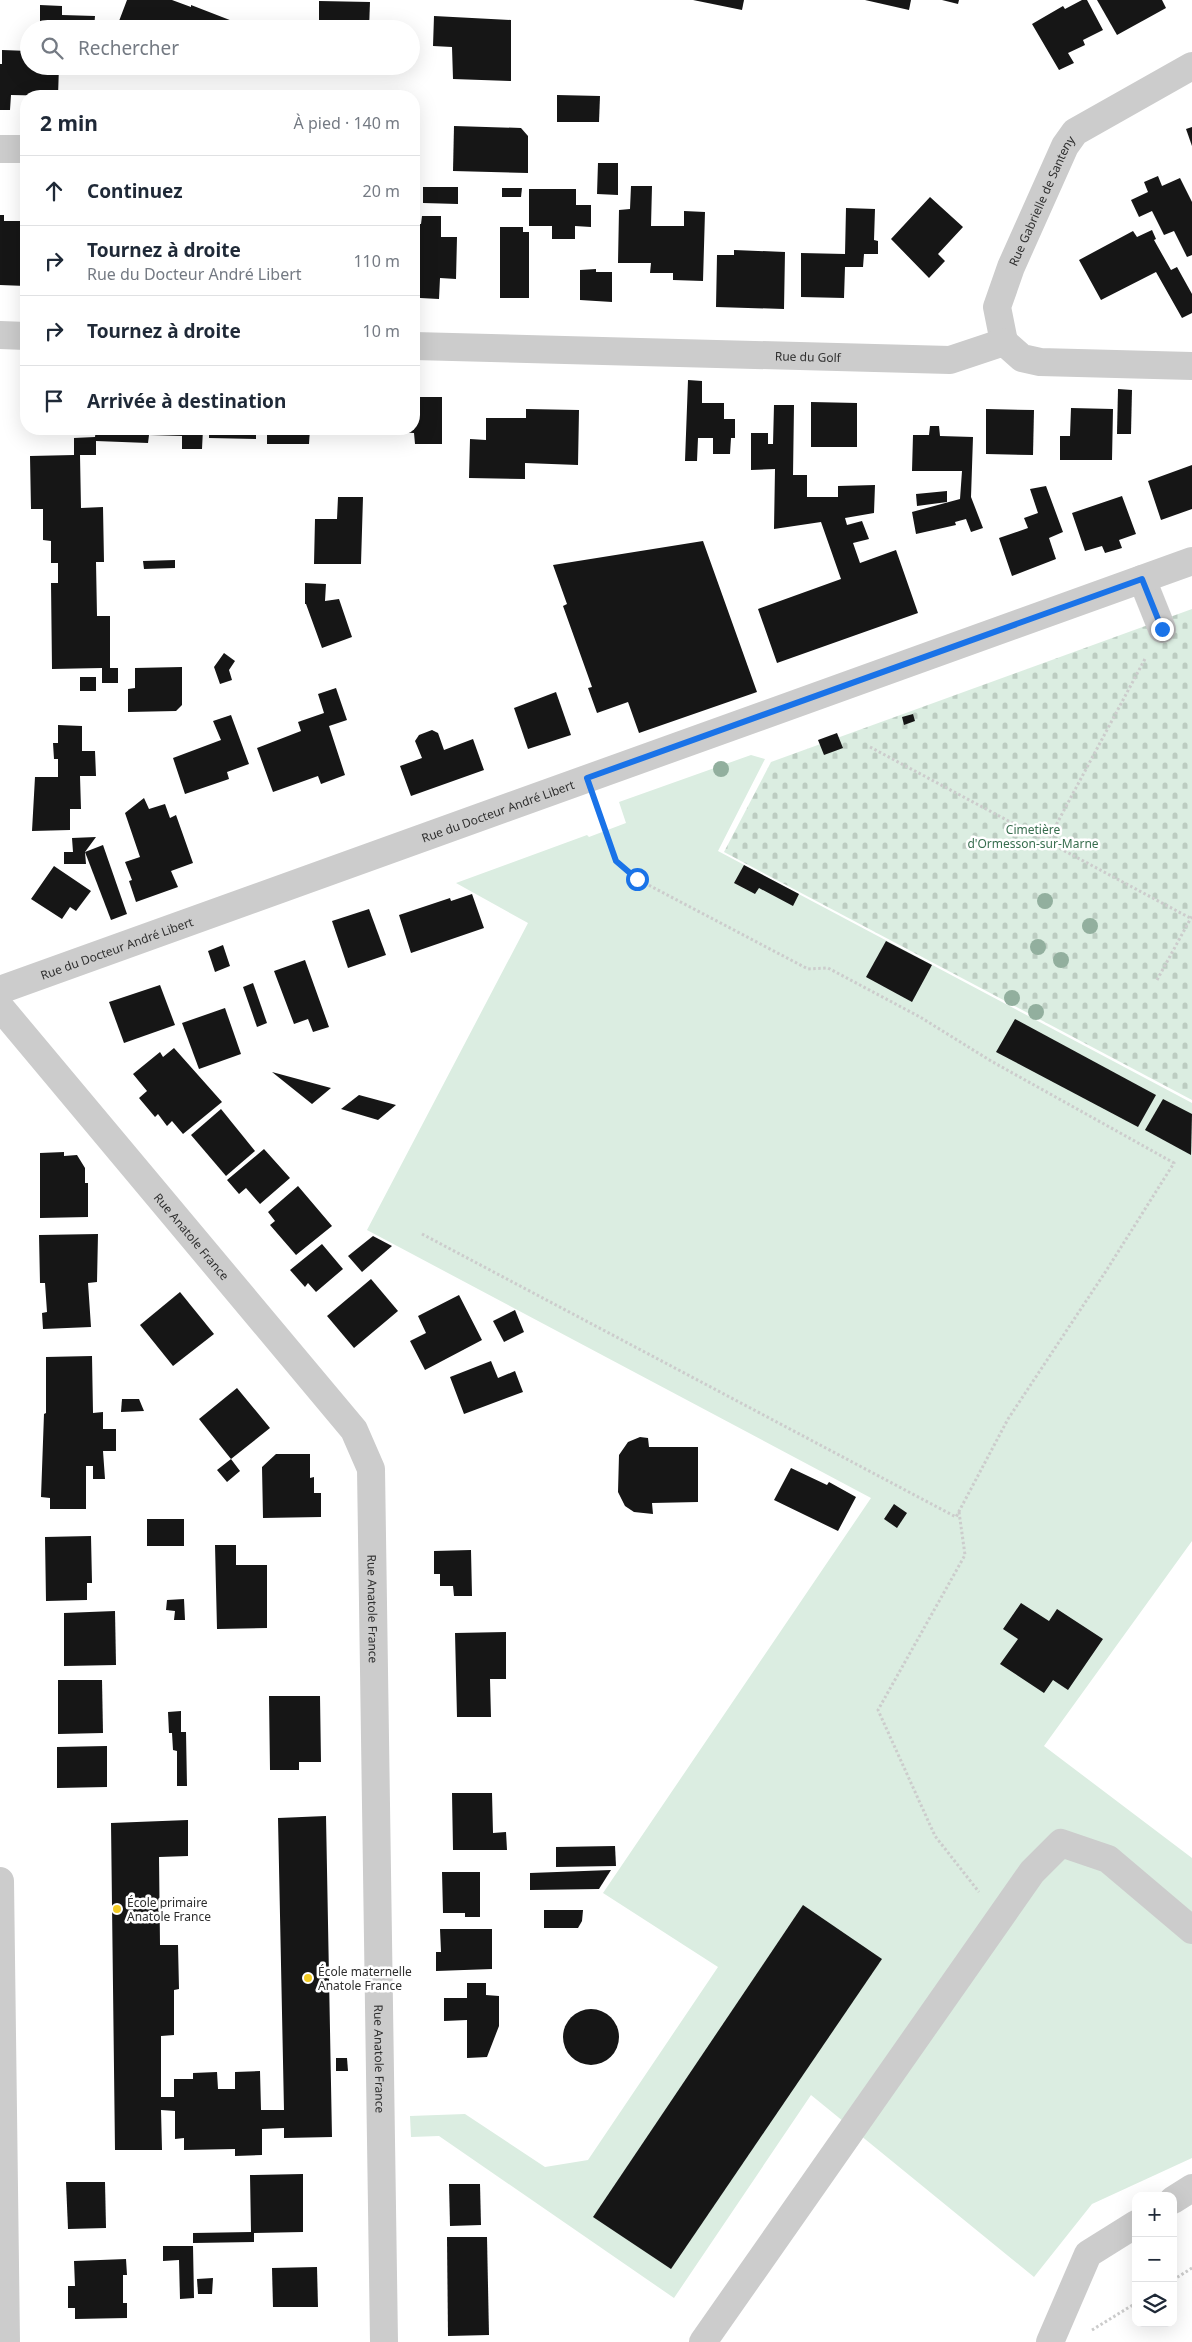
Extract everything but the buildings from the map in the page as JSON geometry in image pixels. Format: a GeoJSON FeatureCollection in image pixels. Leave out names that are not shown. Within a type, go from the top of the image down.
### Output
{"type":"FeatureCollection","features":[{"type":"Feature","properties":{"kind":"street","name":"Rue Gabrielle de Santeny"},"geometry":{"type":"LineString","coordinates":[[1004,342],[997,307],[1011,268],[1065,146],[1075,132],[1192,66]]}},
{"type":"Feature","properties":{"kind":"street"},"geometry":{"type":"LineString","coordinates":[[0,149],[20,149]]}},
{"type":"Feature","properties":{"kind":"street","name":"Rue du Golf"},"geometry":{"type":"LineString","coordinates":[[420,346],[950,360],[1004,342]]}},
{"type":"Feature","properties":{"kind":"street"},"geometry":{"type":"LineString","coordinates":[[1004,342],[1022,358],[1040,362],[1192,366]]}},
{"type":"Feature","properties":{"kind":"street","name":"Rue du Docteur André Libert"},"geometry":{"type":"LineString","coordinates":[[0,990],[1192,561]]}},
{"type":"Feature","properties":{"kind":"street"},"geometry":{"type":"LineString","coordinates":[[1142,579],[1162,629]]}},
{"type":"Feature","properties":{"kind":"street","name":"Rue Anatole France"},"geometry":{"type":"LineString","coordinates":[[0,1007],[354,1430],[371,1469],[384,2342]]}},
{"type":"Feature","properties":{"kind":"street"},"geometry":{"type":"LineString","coordinates":[[703,2342],[1032,1872],[1061,1843],[1108,1859],[1192,1930]]}},
{"type":"Feature","properties":{"kind":"street"},"geometry":{"type":"LineString","coordinates":[[0,1882],[6,2342]]}},
{"type":"Feature","properties":{"kind":"street"},"geometry":{"type":"LineString","coordinates":[[1177,2197],[1192,2188]]}},
{"type":"Feature","properties":{"kind":"street"},"geometry":{"type":"LineString","coordinates":[[1050,2342],[1088,2254],[1132,2226]]}},
{"type":"Feature","properties":{"kind":"path"},"geometry":{"type":"LineString","coordinates":[[1047,842],[1162,629]]}},
{"type":"Feature","properties":{"kind":"path"},"geometry":{"type":"LineString","coordinates":[[870,747],[1192,918],[1157,980]]}},
{"type":"Feature","properties":{"kind":"path"},"geometry":{"type":"LineString","coordinates":[[422,1234],[956,1517],[1008,1419],[1106,1271],[1174,1163],[991,1061],[920,1017],[828,968],[808,969],[637,879],[616,861],[587,778]]}},
{"type":"Feature","properties":{"kind":"path"},"geometry":{"type":"LineString","coordinates":[[959,1511],[965,1555],[878,1710],[935,1836],[999,1918]]}},
{"type":"Feature","properties":{"kind":"path"},"geometry":{"type":"LineString","coordinates":[[1177,2277],[1192,2268]]}},
{"type":"Feature","properties":{"kind":"path"},"geometry":{"type":"LineString","coordinates":[[1088,2332],[1132,2305]]}},
{"type":"Feature","properties":{"kind":"green space","name":"Cimetière d'Ormesson-sur-Marne"},"geometry":{"type":"Polygon","coordinates":[[[1192,609],[1192,1100],[724,852],[771,762],[1192,609]]]}},
{"type":"Feature","properties":{"kind":"green space"},"geometry":{"type":"Polygon","coordinates":[[[751,755],[765,759],[718,851],[1192,1103],[1192,1541],[1044,1746],[1192,1858],[1192,2158],[1092,2204],[1034,2277],[811,2095],[674,2298],[439,2136],[411,2137],[410,2116],[465,2114],[545,2167],[588,2160],[718,1967],[603,1893],[871,1498],[367,1230],[528,923],[456,883],[587,835],[589,837],[626,823],[619,802],[751,755]]]}},
{"type":"Feature","properties":{"kind":"place","name":"École primaire Anatole France"},"geometry":{"type":"Point","coordinates":[117,1909]}},
{"type":"Feature","properties":{"kind":"place","name":"École maternelle Anatole France"},"geometry":{"type":"Point","coordinates":[308,1978]}},
{"type":"Feature","properties":{"kind":"route"},"geometry":{"type":"LineString","coordinates":[[637,879],[616,861],[587,778],[1142,579],[1162,629]]}}]}
